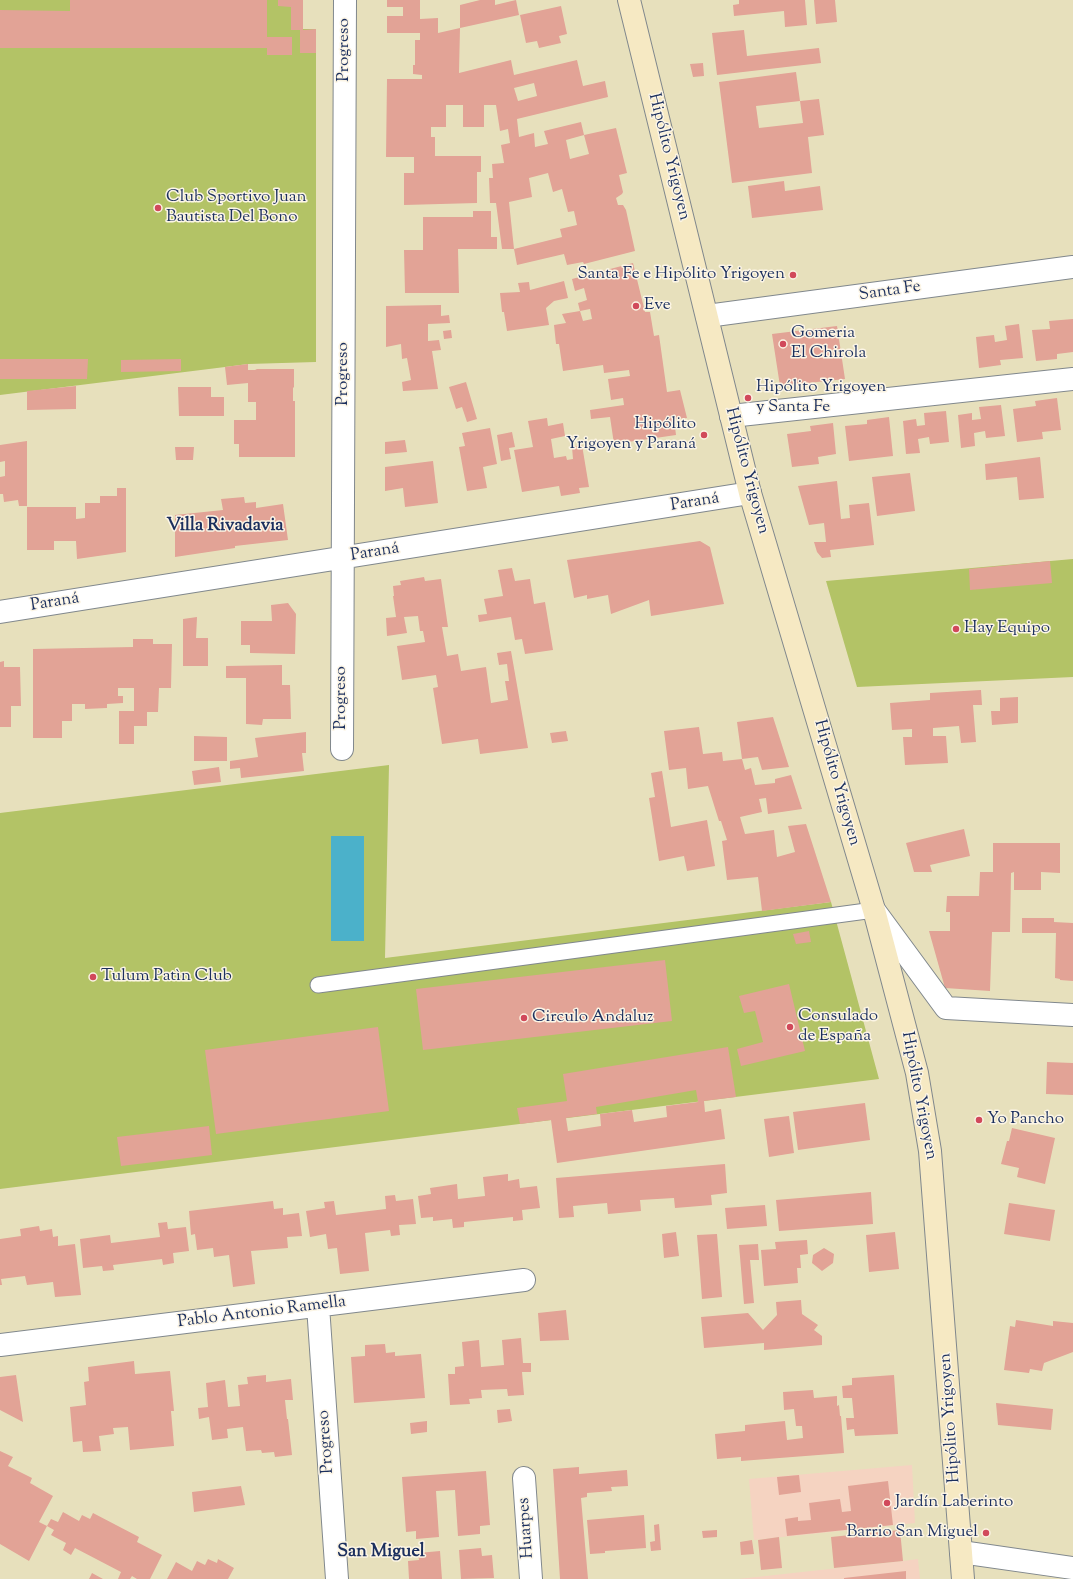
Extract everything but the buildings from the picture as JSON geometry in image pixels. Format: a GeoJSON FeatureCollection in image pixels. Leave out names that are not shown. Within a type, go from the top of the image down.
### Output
{"type":"FeatureCollection","features":[{"type":"Feature","properties":{"kind":"main road","name":"Hipólito Yrigoyen"},"geometry":{"type":"LineString","coordinates":[[629,0],[750,493],[874,910],[917,1073],[930,1151],[963,1579]]}},
{"type":"Feature","properties":{"kind":"street","name":"Progreso"},"geometry":{"type":"LineString","coordinates":[[342,749],[345,0]]}},
{"type":"Feature","properties":{"kind":"street","name":"Santa Fe"},"geometry":{"type":"LineString","coordinates":[[707,316],[1073,267]]}},
{"type":"Feature","properties":{"kind":"street"},"geometry":{"type":"LineString","coordinates":[[731,416],[1073,379]]}},
{"type":"Feature","properties":{"kind":"street","name":"Paraná"},"geometry":{"type":"LineString","coordinates":[[0,612],[750,493]]}},
{"type":"Feature","properties":{"kind":"street"},"geometry":{"type":"LineString","coordinates":[[874,910],[946,1008],[1073,1015]]}},
{"type":"Feature","properties":{"kind":"street","name":"Pablo Antonio Ramella"},"geometry":{"type":"LineString","coordinates":[[0,1345],[524,1280]]}},
{"type":"Feature","properties":{"kind":"street","name":"Progreso"},"geometry":{"type":"LineString","coordinates":[[318,1306],[337,1579]]}},
{"type":"Feature","properties":{"kind":"street","name":"Huarpes"},"geometry":{"type":"LineString","coordinates":[[524,1478],[531,1579]]}},
{"type":"Feature","properties":{"kind":"street"},"geometry":{"type":"LineString","coordinates":[[961,1552],[1073,1568]]}},
{"type":"Feature","properties":{"kind":"lane"},"geometry":{"type":"LineString","coordinates":[[318,985],[874,910]]}},
{"type":"Feature","properties":{"kind":"shaded area"},"geometry":{"type":"Polygon","coordinates":[[[912,1465],[915,1523],[754,1540],[749,1479],[912,1465]]]}},
{"type":"Feature","properties":{"kind":"shaded area"},"geometry":{"type":"Polygon","coordinates":[[[918,1559],[920,1579],[738,1579],[903,1561],[918,1559]]]}},
{"type":"Feature","properties":{"kind":"green space","name":"Club Sportivo Juan Bautista Del Bono"},"geometry":{"type":"Polygon","coordinates":[[[0,0],[303,0],[303,29],[316,29],[316,362],[248,364],[0,395],[0,0]]]}},
{"type":"Feature","properties":{"kind":"green space","name":"Hay Equipo"},"geometry":{"type":"Polygon","coordinates":[[[1073,559],[1073,677],[857,687],[826,581],[1073,559]]]}},
{"type":"Feature","properties":{"kind":"green space","name":"Circulo Andaluz"},"geometry":{"type":"Polygon","coordinates":[[[389,765],[385,958],[831,902],[879,1079],[0,1189],[0,813],[389,765]]]}},
{"type":"Feature","properties":{"kind":"water"},"geometry":{"type":"Polygon","coordinates":[[[331,836],[364,836],[364,941],[331,941],[331,836]]]}},
{"type":"Feature","properties":{"kind":"place","name":"Club Sportivo Juan Bautista Del Bono"},"geometry":{"type":"Point","coordinates":[158,208]}},
{"type":"Feature","properties":{"kind":"place","name":"Santa Fe e Hipólito Yrigoyen"},"geometry":{"type":"Point","coordinates":[793,275]}},
{"type":"Feature","properties":{"kind":"place","name":"Eve"},"geometry":{"type":"Point","coordinates":[636,306]}},
{"type":"Feature","properties":{"kind":"place","name":"Gomeria El Chirola"},"geometry":{"type":"Point","coordinates":[783,344]}},
{"type":"Feature","properties":{"kind":"place","name":"Hipólito Yrigoyen y Santa Fe"},"geometry":{"type":"Point","coordinates":[748,398]}},
{"type":"Feature","properties":{"kind":"place","name":"Hipólito Yrigoyen y Paraná"},"geometry":{"type":"Point","coordinates":[704,435]}},
{"type":"Feature","properties":{"kind":"place","name":"Hay Equipo"},"geometry":{"type":"Point","coordinates":[956,629]}},
{"type":"Feature","properties":{"kind":"place","name":"Tulum Patìn Club"},"geometry":{"type":"Point","coordinates":[93,977]}},
{"type":"Feature","properties":{"kind":"place","name":"Circulo Andaluz"},"geometry":{"type":"Point","coordinates":[524,1018]}},
{"type":"Feature","properties":{"kind":"place","name":"Consulado de España"},"geometry":{"type":"Point","coordinates":[790,1027]}},
{"type":"Feature","properties":{"kind":"place","name":"Yo Pancho"},"geometry":{"type":"Point","coordinates":[979,1120]}},
{"type":"Feature","properties":{"kind":"place","name":"Jardín Laberinto"},"geometry":{"type":"Point","coordinates":[887,1503]}},
{"type":"Feature","properties":{"kind":"place","name":"Barrio San Miguel"},"geometry":{"type":"Point","coordinates":[986,1533]}},
{"type":"Feature","properties":{"kind":"district","name":"Villa Rivadavia"},"geometry":{"type":"Point","coordinates":[225,527]}},
{"type":"Feature","properties":{"kind":"district","name":"San Miguel"},"geometry":{"type":"Point","coordinates":[381,1553]}}]}
